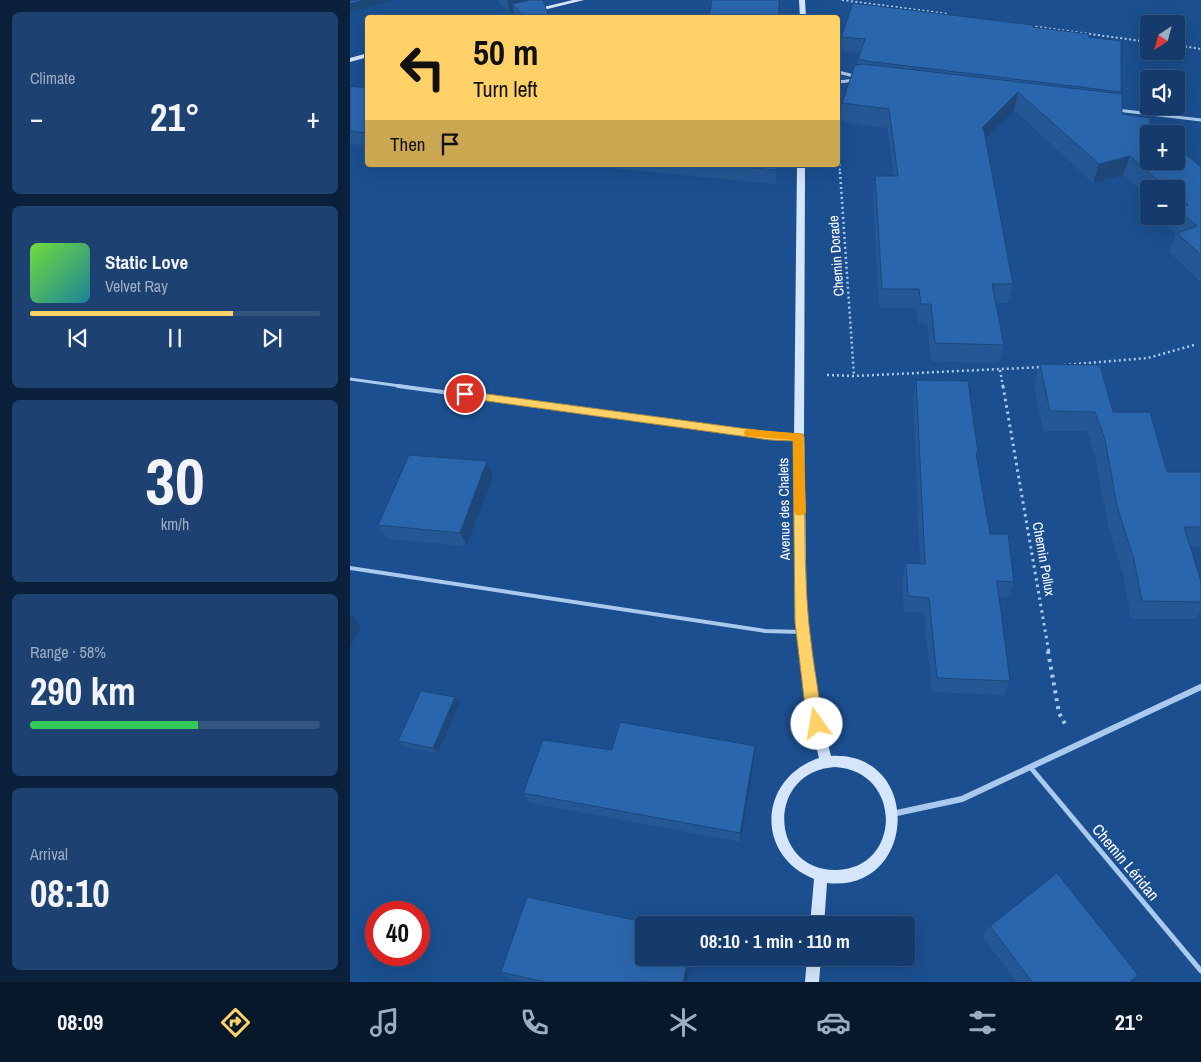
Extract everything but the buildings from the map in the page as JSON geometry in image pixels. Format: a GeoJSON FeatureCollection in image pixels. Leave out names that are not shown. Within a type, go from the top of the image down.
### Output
{"type":"FeatureCollection","features":[{"type":"Feature","properties":{"kind":"street"},"geometry":{"type":"LineString","coordinates":[[514,15],[581,0]]}},
{"type":"Feature","properties":{"kind":"street"},"geometry":{"type":"LineString","coordinates":[[802,0],[803,15]]}},
{"type":"Feature","properties":{"kind":"street"},"geometry":{"type":"LineString","coordinates":[[350,60],[365,56]]}},
{"type":"Feature","properties":{"kind":"street"},"geometry":{"type":"LineString","coordinates":[[840,73],[864,79],[840,82]]}},
{"type":"Feature","properties":{"kind":"street"},"geometry":{"type":"LineString","coordinates":[[1112,109],[1201,120]]}},
{"type":"Feature","properties":{"kind":"street","name":"Avenue des Chalets"},"geometry":{"type":"LineString","coordinates":[[801,167],[799,437],[803,632],[812,706],[826,761]]}},
{"type":"Feature","properties":{"kind":"street"},"geometry":{"type":"LineString","coordinates":[[892,814],[962,799],[1201,687]]}},
{"type":"Feature","properties":{"kind":"street"},"geometry":{"type":"LineString","coordinates":[[826,761],[849,762],[869,773],[885,791],[892,814],[892,829],[888,845],[880,858],[868,869],[853,876],[837,878],[821,875],[800,864],[785,846],[777,824],[779,801],[789,781],[806,768],[826,761]]}},
{"type":"Feature","properties":{"kind":"street"},"geometry":{"type":"LineString","coordinates":[[818,916],[821,875]]}},
{"type":"Feature","properties":{"kind":"street"},"geometry":{"type":"LineString","coordinates":[[812,982],[813,966]]}},
{"type":"Feature","properties":{"kind":"lane"},"geometry":{"type":"LineString","coordinates":[[350,379],[761,435],[799,437]]}},
{"type":"Feature","properties":{"kind":"lane"},"geometry":{"type":"LineString","coordinates":[[350,568],[765,631],[803,632]]}},
{"type":"Feature","properties":{"kind":"lane","name":"Chemin Léridan"},"geometry":{"type":"LineString","coordinates":[[1031,768],[1201,971]]}},
{"type":"Feature","properties":{"kind":"path"},"geometry":{"type":"LineString","coordinates":[[842,0],[951,15]]}},
{"type":"Feature","properties":{"kind":"path"},"geometry":{"type":"LineString","coordinates":[[1030,26],[1140,41]]}},
{"type":"Feature","properties":{"kind":"path"},"geometry":{"type":"LineString","coordinates":[[1185,46],[1201,49]]}},
{"type":"Feature","properties":{"kind":"path","name":"Chemin Dorade"},"geometry":{"type":"LineString","coordinates":[[840,167],[854,376]]}},
{"type":"Feature","properties":{"kind":"path"},"geometry":{"type":"LineString","coordinates":[[1059,366],[1148,358],[1194,345]]}},
{"type":"Feature","properties":{"kind":"path"},"geometry":{"type":"LineString","coordinates":[[799,374],[854,376],[1049,366]]}},
{"type":"Feature","properties":{"kind":"path","name":"Chemin Pollux"},"geometry":{"type":"LineString","coordinates":[[1000,370],[1059,714],[1078,746]]}},
{"type":"Feature","properties":{"kind":"slow traffic"},"geometry":{"type":"LineString","coordinates":[[749,433],[799,437],[800,512]]}},
{"type":"Feature","properties":{"kind":"route"},"geometry":{"type":"LineString","coordinates":[[465,394],[770,436],[799,437],[802,622],[812,706],[817,724]]}}]}
